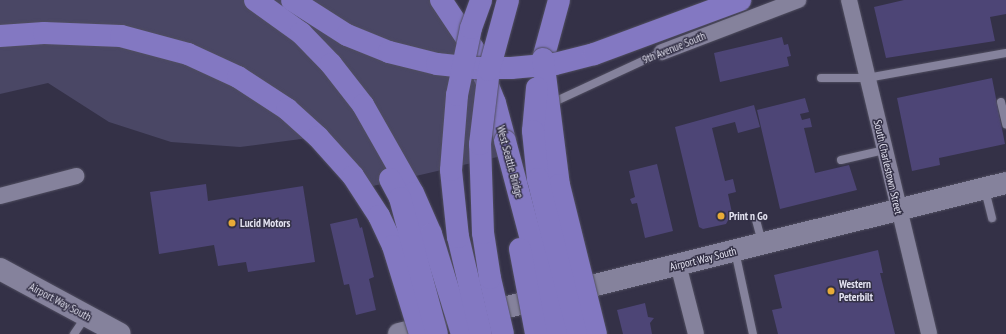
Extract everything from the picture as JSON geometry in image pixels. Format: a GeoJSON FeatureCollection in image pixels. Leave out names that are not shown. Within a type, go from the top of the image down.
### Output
{"type":"FeatureCollection","features":[{"type":"Feature","properties":{"kind":"highway"},"geometry":{"type":"LineString","coordinates":[[247,0],[294,41],[348,105],[378,154],[400,198],[438,334]]}},
{"type":"Feature","properties":{"kind":"highway"},"geometry":{"type":"LineString","coordinates":[[255,0],[301,33],[331,64],[363,105],[413,192],[431,234],[462,334]]}},
{"type":"Feature","properties":{"kind":"highway"},"geometry":{"type":"LineString","coordinates":[[292,0],[347,36],[389,52],[437,64],[475,68],[511,68],[555,64],[594,54],[740,0]]}},
{"type":"Feature","properties":{"kind":"highway"},"geometry":{"type":"LineString","coordinates":[[433,0],[456,20]]}},
{"type":"Feature","properties":{"kind":"highway","name":"West Seattle Bridge"},"geometry":{"type":"LineString","coordinates":[[441,0],[456,20],[473,48],[495,103],[556,334]]}},
{"type":"Feature","properties":{"kind":"highway"},"geometry":{"type":"LineString","coordinates":[[481,0],[468,40],[456,101],[451,170],[458,237],[481,334]]}},
{"type":"Feature","properties":{"kind":"highway"},"geometry":{"type":"LineString","coordinates":[[503,334],[490,278],[483,233],[480,144],[489,70],[508,0]]}},
{"type":"Feature","properties":{"kind":"highway"},"geometry":{"type":"LineString","coordinates":[[559,0],[543,59],[534,115],[536,160],[545,214],[576,334]]}},
{"type":"Feature","properties":{"kind":"highway"},"geometry":{"type":"LineString","coordinates":[[0,36],[44,33],[121,36],[188,54],[238,77],[287,109],[318,137],[353,176],[379,216],[393,246],[420,334]]}},
{"type":"Feature","properties":{"kind":"highway"},"geometry":{"type":"LineString","coordinates":[[543,59],[559,185],[596,334]]}},
{"type":"Feature","properties":{"kind":"highway"},"geometry":{"type":"LineString","coordinates":[[505,141],[522,261],[536,334]]}},
{"type":"Feature","properties":{"kind":"main road","name":"Airport Way South"},"geometry":{"type":"LineString","coordinates":[[399,334],[1006,183]]}},
{"type":"Feature","properties":{"kind":"main road","name":"Airport Way South"},"geometry":{"type":"LineString","coordinates":[[0,269],[120,334]]}},
{"type":"Feature","properties":{"kind":"main road"},"geometry":{"type":"LineString","coordinates":[[505,308],[511,334]]}},
{"type":"Feature","properties":{"kind":"street","name":"9th Avenue South"},"geometry":{"type":"LineString","coordinates":[[662,52],[798,0]]}},
{"type":"Feature","properties":{"kind":"street","name":"South Charlestown Street"},"geometry":{"type":"LineString","coordinates":[[849,0],[898,211],[929,334]]}},
{"type":"Feature","properties":{"kind":"street"},"geometry":{"type":"LineString","coordinates":[[0,196],[76,176]]}},
{"type":"Feature","properties":{"kind":"street"},"geometry":{"type":"LineString","coordinates":[[678,264],[696,334]]}},
{"type":"Feature","properties":{"kind":"lane","name":"9th Avenue South"},"geometry":{"type":"LineString","coordinates":[[552,103],[662,52]]}},
{"type":"Feature","properties":{"kind":"lane"},"geometry":{"type":"LineString","coordinates":[[821,78],[867,78],[1006,53]]}},
{"type":"Feature","properties":{"kind":"lane"},"geometry":{"type":"LineString","coordinates":[[1001,102],[1006,124]]}},
{"type":"Feature","properties":{"kind":"lane"},"geometry":{"type":"LineString","coordinates":[[841,160],[884,150]]}},
{"type":"Feature","properties":{"kind":"lane"},"geometry":{"type":"LineString","coordinates":[[985,188],[992,218]]}},
{"type":"Feature","properties":{"kind":"lane"},"geometry":{"type":"LineString","coordinates":[[756,220],[762,244]]}},
{"type":"Feature","properties":{"kind":"lane"},"geometry":{"type":"LineString","coordinates":[[735,250],[753,334]]}},
{"type":"Feature","properties":{"kind":"lane"},"geometry":{"type":"LineString","coordinates":[[74,334],[86,315]]}},
{"type":"Feature","properties":{"kind":"shaded area"},"geometry":{"type":"Polygon","coordinates":[[[0,0],[433,0],[455,30],[506,155],[360,189],[316,137],[240,147],[171,142],[109,122],[48,83],[0,94],[0,0]]]}},
{"type":"Feature","properties":{"kind":"building"},"geometry":{"type":"Polygon","coordinates":[[[904,0],[1006,0],[1006,14],[990,17],[995,41],[886,58],[874,7],[904,0]]]}},
{"type":"Feature","properties":{"kind":"building"},"geometry":{"type":"Polygon","coordinates":[[[782,37],[784,45],[788,44],[791,56],[787,57],[789,66],[720,82],[714,53],[782,37]]]}},
{"type":"Feature","properties":{"kind":"building"},"geometry":{"type":"Polygon","coordinates":[[[992,78],[1005,144],[939,158],[940,165],[912,171],[897,98],[992,78]]]}},
{"type":"Feature","properties":{"kind":"building"},"geometry":{"type":"Polygon","coordinates":[[[805,98],[809,112],[800,114],[802,120],[810,118],[812,127],[804,128],[815,173],[849,165],[857,190],[780,209],[757,110],[805,98]]]}},
{"type":"Feature","properties":{"kind":"building"},"geometry":{"type":"Polygon","coordinates":[[[754,105],[760,127],[738,133],[735,122],[712,128],[725,181],[733,179],[736,192],[728,194],[732,213],[726,224],[703,229],[699,227],[675,127],[754,105]]]}},
{"type":"Feature","properties":{"kind":"building"},"geometry":{"type":"Polygon","coordinates":[[[657,164],[673,231],[645,238],[637,203],[632,204],[630,199],[635,197],[629,171],[657,164]]]}},
{"type":"Feature","properties":{"kind":"building","name":"Lucid Motors"},"geometry":{"type":"Polygon","coordinates":[[[206,184],[208,201],[303,186],[315,262],[248,272],[246,262],[218,266],[214,245],[159,254],[150,192],[206,184]]]}},
{"type":"Feature","properties":{"kind":"building"},"geometry":{"type":"Polygon","coordinates":[[[357,218],[360,228],[362,227],[374,277],[369,279],[376,310],[356,315],[349,284],[344,285],[330,224],[357,218]]]}},
{"type":"Feature","properties":{"kind":"building","name":"Western Peterbilt"},"geometry":{"type":"Polygon","coordinates":[[[878,250],[883,273],[880,273],[895,334],[778,334],[772,310],[782,308],[774,275],[878,250]]]}},
{"type":"Feature","properties":{"kind":"building"},"geometry":{"type":"Polygon","coordinates":[[[645,303],[648,317],[654,318],[650,323],[652,334],[623,334],[617,310],[645,303]]]}},
{"type":"Feature","properties":{"kind":"place","name":"Print n Go"},"geometry":{"type":"Point","coordinates":[721,216]}},
{"type":"Feature","properties":{"kind":"place","name":"Lucid Motors"},"geometry":{"type":"Point","coordinates":[232,223]}},
{"type":"Feature","properties":{"kind":"place","name":"Western Peterbilt"},"geometry":{"type":"Point","coordinates":[831,291]}}]}
